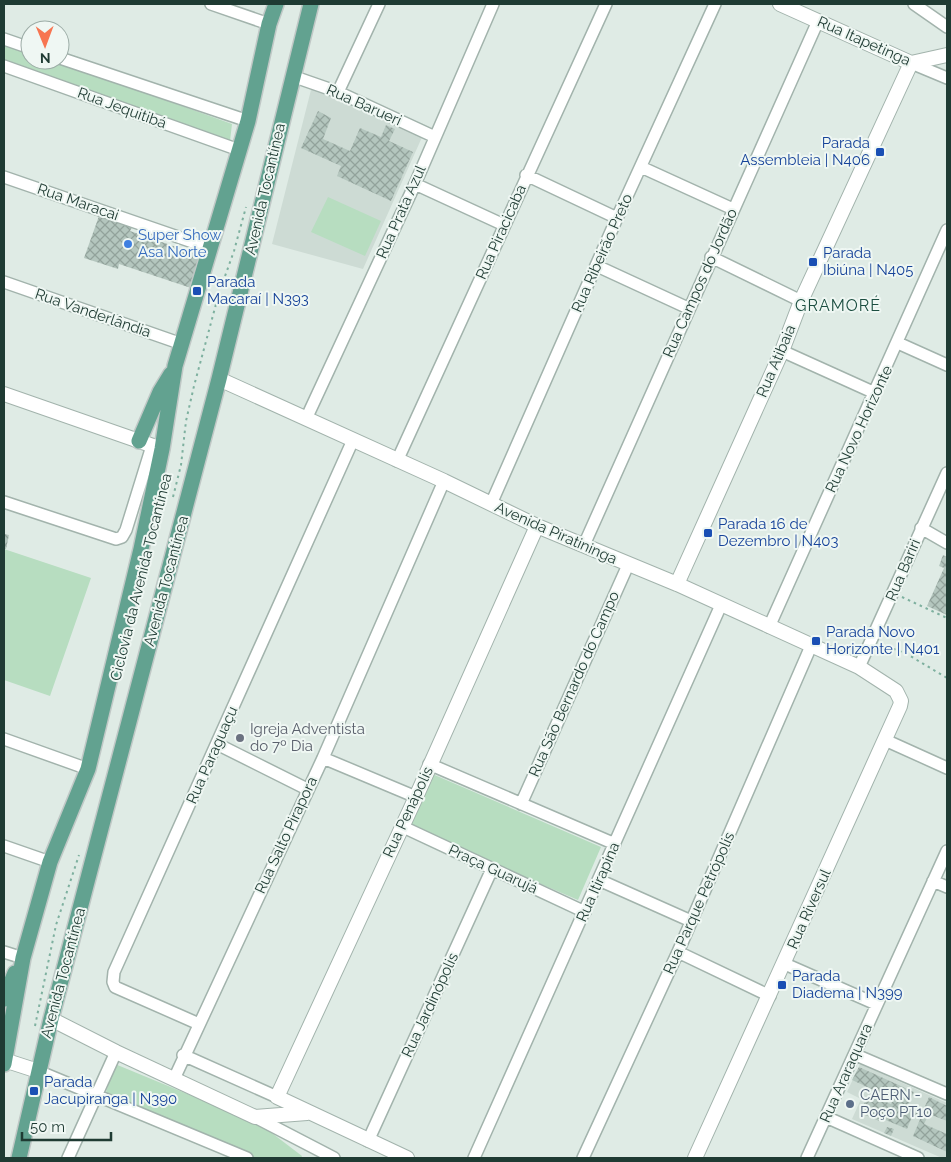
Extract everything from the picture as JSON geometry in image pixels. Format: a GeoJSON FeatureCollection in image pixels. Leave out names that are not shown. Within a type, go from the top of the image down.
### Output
{"type":"FeatureCollection","features":[{"type":"Feature","properties":{"kind":"main road","name":"Avenida Tocantínea"},"geometry":{"type":"LineString","coordinates":[[4,1061],[24,958],[50,862],[88,769],[141,549],[151,446],[248,121],[269,24],[276,4]]}},
{"type":"Feature","properties":{"kind":"main road","name":"Avenida Tocantínea"},"geometry":{"type":"LineString","coordinates":[[19,1158],[51,1019],[219,379],[311,4]]}},
{"type":"Feature","properties":{"kind":"main road"},"geometry":{"type":"LineString","coordinates":[[151,446],[160,392],[175,366]]}},
{"type":"Feature","properties":{"kind":"main road"},"geometry":{"type":"LineString","coordinates":[[4,999],[24,958]]}},
{"type":"Feature","properties":{"kind":"street"},"geometry":{"type":"LineString","coordinates":[[211,4],[269,24]]}},
{"type":"Feature","properties":{"kind":"street"},"geometry":{"type":"LineString","coordinates":[[338,92],[379,4]]}},
{"type":"Feature","properties":{"kind":"street","name":"Rua Prata Azul"},"geometry":{"type":"LineString","coordinates":[[306,419],[414,184],[493,4]]}},
{"type":"Feature","properties":{"kind":"street","name":"Rua Piracicaba"},"geometry":{"type":"LineString","coordinates":[[397,461],[526,175],[606,4]]}},
{"type":"Feature","properties":{"kind":"street","name":"Rua Ribeirão Preto"},"geometry":{"type":"LineString","coordinates":[[491,504],[617,218],[715,4]]}},
{"type":"Feature","properties":{"kind":"street","name":"Rua Itapetinga"},"geometry":{"type":"LineString","coordinates":[[780,4],[947,78]]}},
{"type":"Feature","properties":{"kind":"street"},"geometry":{"type":"LineString","coordinates":[[914,4],[947,27]]}},
{"type":"Feature","properties":{"kind":"street","name":"Rua Campos do Jordão"},"geometry":{"type":"LineString","coordinates":[[584,545],[688,308],[818,21]]}},
{"type":"Feature","properties":{"kind":"street"},"geometry":{"type":"LineString","coordinates":[[4,39],[20,45]]}},
{"type":"Feature","properties":{"kind":"street"},"geometry":{"type":"LineString","coordinates":[[911,63],[947,55]]}},
{"type":"Feature","properties":{"kind":"street","name":"Rua Jequitibá"},"geometry":{"type":"LineString","coordinates":[[70,61],[248,121]]}},
{"type":"Feature","properties":{"kind":"street","name":"Rua Atibaia"},"geometry":{"type":"LineString","coordinates":[[677,584],[782,351],[801,301],[911,63]]}},
{"type":"Feature","properties":{"kind":"street","name":"Rua Jequitibá"},"geometry":{"type":"LineString","coordinates":[[4,66],[239,150]]}},
{"type":"Feature","properties":{"kind":"street","name":"Rua Barueri"},"geometry":{"type":"LineString","coordinates":[[292,76],[338,92],[435,137]]}},
{"type":"Feature","properties":{"kind":"street"},"geometry":{"type":"LineString","coordinates":[[641,167],[733,209]]}},
{"type":"Feature","properties":{"kind":"street"},"geometry":{"type":"LineString","coordinates":[[526,175],[617,218]]}},
{"type":"Feature","properties":{"kind":"street","name":"Rua Maracai"},"geometry":{"type":"LineString","coordinates":[[4,177],[210,248]]}},
{"type":"Feature","properties":{"kind":"street"},"geometry":{"type":"LineString","coordinates":[[414,184],[504,225]]}},
{"type":"Feature","properties":{"kind":"street","name":"Rua Novo Horizonte"},"geometry":{"type":"LineString","coordinates":[[769,627],[898,343],[947,230]]}},
{"type":"Feature","properties":{"kind":"street"},"geometry":{"type":"LineString","coordinates":[[711,257],[801,301]]}},
{"type":"Feature","properties":{"kind":"street"},"geometry":{"type":"LineString","coordinates":[[597,266],[688,308]]}},
{"type":"Feature","properties":{"kind":"street","name":"Rua Vanderlândia"},"geometry":{"type":"LineString","coordinates":[[4,282],[182,344]]}},
{"type":"Feature","properties":{"kind":"street"},"geometry":{"type":"LineString","coordinates":[[898,343],[947,365]]}},
{"type":"Feature","properties":{"kind":"street"},"geometry":{"type":"LineString","coordinates":[[782,351],[875,393]]}},
{"type":"Feature","properties":{"kind":"street","name":"Avenida Piratininga"},"geometry":{"type":"LineString","coordinates":[[219,379],[444,481],[537,526],[677,584],[859,667],[892,686]]}},
{"type":"Feature","properties":{"kind":"street"},"geometry":{"type":"LineString","coordinates":[[4,394],[151,446],[126,530],[122,537],[116,539],[4,502]]}},
{"type":"Feature","properties":{"kind":"street","name":"Rua Paraguaçu"},"geometry":{"type":"LineString","coordinates":[[199,1024],[115,987],[112,977],[353,440]]}},
{"type":"Feature","properties":{"kind":"street","name":"Rua Bariri"},"geometry":{"type":"LineString","coordinates":[[859,667],[947,474]]}},
{"type":"Feature","properties":{"kind":"street","name":"Rua Salto Pirapora"},"geometry":{"type":"LineString","coordinates":[[174,1079],[306,789],[323,758],[444,481]]}},
{"type":"Feature","properties":{"kind":"street","name":"Rua Penápolis"},"geometry":{"type":"LineString","coordinates":[[277,1097],[416,797],[429,764],[537,526]]}},
{"type":"Feature","properties":{"kind":"street"},"geometry":{"type":"LineString","coordinates":[[921,528],[947,544]]}},
{"type":"Feature","properties":{"kind":"street","name":"Rua São Bernardo do Campo"},"geometry":{"type":"LineString","coordinates":[[521,804],[628,565]]}},
{"type":"Feature","properties":{"kind":"street","name":"Rua Itirapina"},"geometry":{"type":"LineString","coordinates":[[474,1158],[721,605]]}},
{"type":"Feature","properties":{"kind":"street","name":"Rua Parque Petrópolis"},"geometry":{"type":"LineString","coordinates":[[583,1158],[678,952],[811,646]]}},
{"type":"Feature","properties":{"kind":"street","name":"Rua Riversul"},"geometry":{"type":"LineString","coordinates":[[695,1158],[785,964],[885,740],[901,700],[892,686]]}},
{"type":"Feature","properties":{"kind":"street"},"geometry":{"type":"LineString","coordinates":[[4,739],[88,769]]}},
{"type":"Feature","properties":{"kind":"street"},"geometry":{"type":"LineString","coordinates":[[885,740],[947,768]]}},
{"type":"Feature","properties":{"kind":"street"},"geometry":{"type":"LineString","coordinates":[[217,744],[306,789]]}},
{"type":"Feature","properties":{"kind":"street"},"geometry":{"type":"LineString","coordinates":[[323,758],[416,797]]}},
{"type":"Feature","properties":{"kind":"street"},"geometry":{"type":"LineString","coordinates":[[429,764],[615,844]]}},
{"type":"Feature","properties":{"kind":"street","name":"Praça Guarujá"},"geometry":{"type":"LineString","coordinates":[[401,826],[585,912]]}},
{"type":"Feature","properties":{"kind":"street"},"geometry":{"type":"LineString","coordinates":[[4,846],[50,862]]}},
{"type":"Feature","properties":{"kind":"street","name":"Rua Araraquara"},"geometry":{"type":"LineString","coordinates":[[807,1158],[947,851]]}},
{"type":"Feature","properties":{"kind":"street","name":"Rua Jardinópolis"},"geometry":{"type":"LineString","coordinates":[[368,1141],[492,869]]}},
{"type":"Feature","properties":{"kind":"street"},"geometry":{"type":"LineString","coordinates":[[599,880],[691,921]]}},
{"type":"Feature","properties":{"kind":"street"},"geometry":{"type":"LineString","coordinates":[[934,881],[947,887]]}},
{"type":"Feature","properties":{"kind":"street"},"geometry":{"type":"LineString","coordinates":[[4,952],[24,958]]}},
{"type":"Feature","properties":{"kind":"street"},"geometry":{"type":"LineString","coordinates":[[678,952],[770,996]]}},
{"type":"Feature","properties":{"kind":"street"},"geometry":{"type":"LineString","coordinates":[[785,964],[876,1004]]}},
{"type":"Feature","properties":{"kind":"street"},"geometry":{"type":"LineString","coordinates":[[51,1019],[116,1052],[255,1117],[318,1155],[334,1158]]}},
{"type":"Feature","properties":{"kind":"street"},"geometry":{"type":"LineString","coordinates":[[68,1158],[116,1052]]}},
{"type":"Feature","properties":{"kind":"street"},"geometry":{"type":"LineString","coordinates":[[856,1054],[947,1093]]}},
{"type":"Feature","properties":{"kind":"street"},"geometry":{"type":"LineString","coordinates":[[183,1056],[277,1097],[406,1158]]}},
{"type":"Feature","properties":{"kind":"street"},"geometry":{"type":"LineString","coordinates":[[4,1061],[38,1071],[97,1094],[247,1158]]}},
{"type":"Feature","properties":{"kind":"street"},"geometry":{"type":"LineString","coordinates":[[255,1117],[309,1113]]}},
{"type":"Feature","properties":{"kind":"street"},"geometry":{"type":"LineString","coordinates":[[826,1117],[918,1158]]}},
{"type":"Feature","properties":{"kind":"path","name":"Ciclovia da Avenida Tocantínea"},"geometry":{"type":"LineString","coordinates":[[172,500],[181,465],[186,421],[205,345],[248,199]]}},
{"type":"Feature","properties":{"kind":"path"},"geometry":{"type":"LineString","coordinates":[[893,593],[947,618]]}},
{"type":"Feature","properties":{"kind":"path"},"geometry":{"type":"LineString","coordinates":[[872,641],[907,654],[947,678]]}},
{"type":"Feature","properties":{"kind":"path"},"geometry":{"type":"LineString","coordinates":[[34,1027],[56,925],[80,852]]}},
{"type":"Feature","properties":{"kind":"shaded area"},"geometry":{"type":"Polygon","coordinates":[[[312,86],[423,135],[363,269],[272,244],[312,86]]]}},
{"type":"Feature","properties":{"kind":"shaded area"},"geometry":{"type":"Polygon","coordinates":[[[860,1064],[947,1103],[947,1158],[942,1158],[852,1119],[861,1099],[847,1092],[860,1064]]]}},
{"type":"Feature","properties":{"kind":"green space"},"geometry":{"type":"Polygon","coordinates":[[[4,42],[20,48],[20,68],[4,62],[4,42]]]}},
{"type":"Feature","properties":{"kind":"green space"},"geometry":{"type":"Polygon","coordinates":[[[70,66],[232,124],[230,141],[27,70],[70,70],[70,66]]]}},
{"type":"Feature","properties":{"kind":"green space"},"geometry":{"type":"Polygon","coordinates":[[[328,197],[381,221],[365,256],[311,232],[328,197]]]}},
{"type":"Feature","properties":{"kind":"green space"},"geometry":{"type":"Polygon","coordinates":[[[4,549],[91,578],[50,696],[4,680],[4,549]]]}},
{"type":"Feature","properties":{"kind":"green space"},"geometry":{"type":"Polygon","coordinates":[[[430,773],[601,847],[578,900],[407,826],[430,773]]]}},
{"type":"Feature","properties":{"kind":"green space"},"geometry":{"type":"Polygon","coordinates":[[[115,1064],[260,1124],[302,1156],[301,1158],[256,1158],[106,1092],[115,1064]]]}},
{"type":"Feature","properties":{"kind":"building"},"geometry":{"type":"Polygon","coordinates":[[[318,111],[331,118],[323,139],[350,151],[360,128],[381,137],[386,125],[395,129],[389,141],[413,152],[391,201],[337,176],[341,166],[301,148],[318,111]]]}},
{"type":"Feature","properties":{"kind":"building","name":"Super Show Asa Norte"},"geometry":{"type":"Polygon","coordinates":[[[99,216],[132,227],[130,231],[202,256],[191,288],[119,264],[118,269],[84,258],[99,216]]]}},
{"type":"Feature","properties":{"kind":"building"},"geometry":{"type":"Polygon","coordinates":[[[4,534],[9,535],[6,549],[4,549],[4,534]]]}},
{"type":"Feature","properties":{"kind":"building"},"geometry":{"type":"Polygon","coordinates":[[[943,555],[947,557],[947,615],[927,606],[944,568],[939,566],[943,555]]]}},
{"type":"Feature","properties":{"kind":"building"},"geometry":{"type":"Polygon","coordinates":[[[859,1067],[914,1092],[908,1105],[923,1111],[929,1097],[947,1106],[947,1121],[929,1114],[924,1124],[947,1134],[947,1152],[913,1136],[921,1117],[913,1114],[907,1129],[881,1118],[879,1121],[863,1114],[865,1109],[862,1107],[866,1100],[869,1101],[871,1096],[891,1104],[893,1099],[852,1080],[859,1067]]]}},
{"type":"Feature","properties":{"kind":"building"},"geometry":{"type":"Polygon","coordinates":[[[887,1127],[894,1129],[891,1136],[884,1133],[887,1127]]]}},
{"type":"Feature","properties":{"kind":"place","name":"Parada Assembleia | N406"},"geometry":{"type":"Point","coordinates":[880,152]}},
{"type":"Feature","properties":{"kind":"place","name":"Super Show Asa Norte"},"geometry":{"type":"Point","coordinates":[128,244]}},
{"type":"Feature","properties":{"kind":"place","name":"Parada Ibiúna | N405"},"geometry":{"type":"Point","coordinates":[813,262]}},
{"type":"Feature","properties":{"kind":"place","name":"Parada Macaraí | N393"},"geometry":{"type":"Point","coordinates":[197,291]}},
{"type":"Feature","properties":{"kind":"place","name":"Parada 16 de Dezembro | N403"},"geometry":{"type":"Point","coordinates":[708,533]}},
{"type":"Feature","properties":{"kind":"place","name":"Parada Novo Horizonte | N401"},"geometry":{"type":"Point","coordinates":[816,641]}},
{"type":"Feature","properties":{"kind":"place","name":"Igreja Adventista do 7º Dia"},"geometry":{"type":"Point","coordinates":[240,738]}},
{"type":"Feature","properties":{"kind":"place","name":"Parada Diadema | N399"},"geometry":{"type":"Point","coordinates":[782,985]}},
{"type":"Feature","properties":{"kind":"place","name":"Parada Jacupiranga | N390"},"geometry":{"type":"Point","coordinates":[34,1091]}},
{"type":"Feature","properties":{"kind":"place","name":"CAERN - Poço PT10"},"geometry":{"type":"Point","coordinates":[850,1104]}},
{"type":"Feature","properties":{"kind":"district","name":"GRAMORÉ"},"geometry":{"type":"Point","coordinates":[838,305]}}]}
